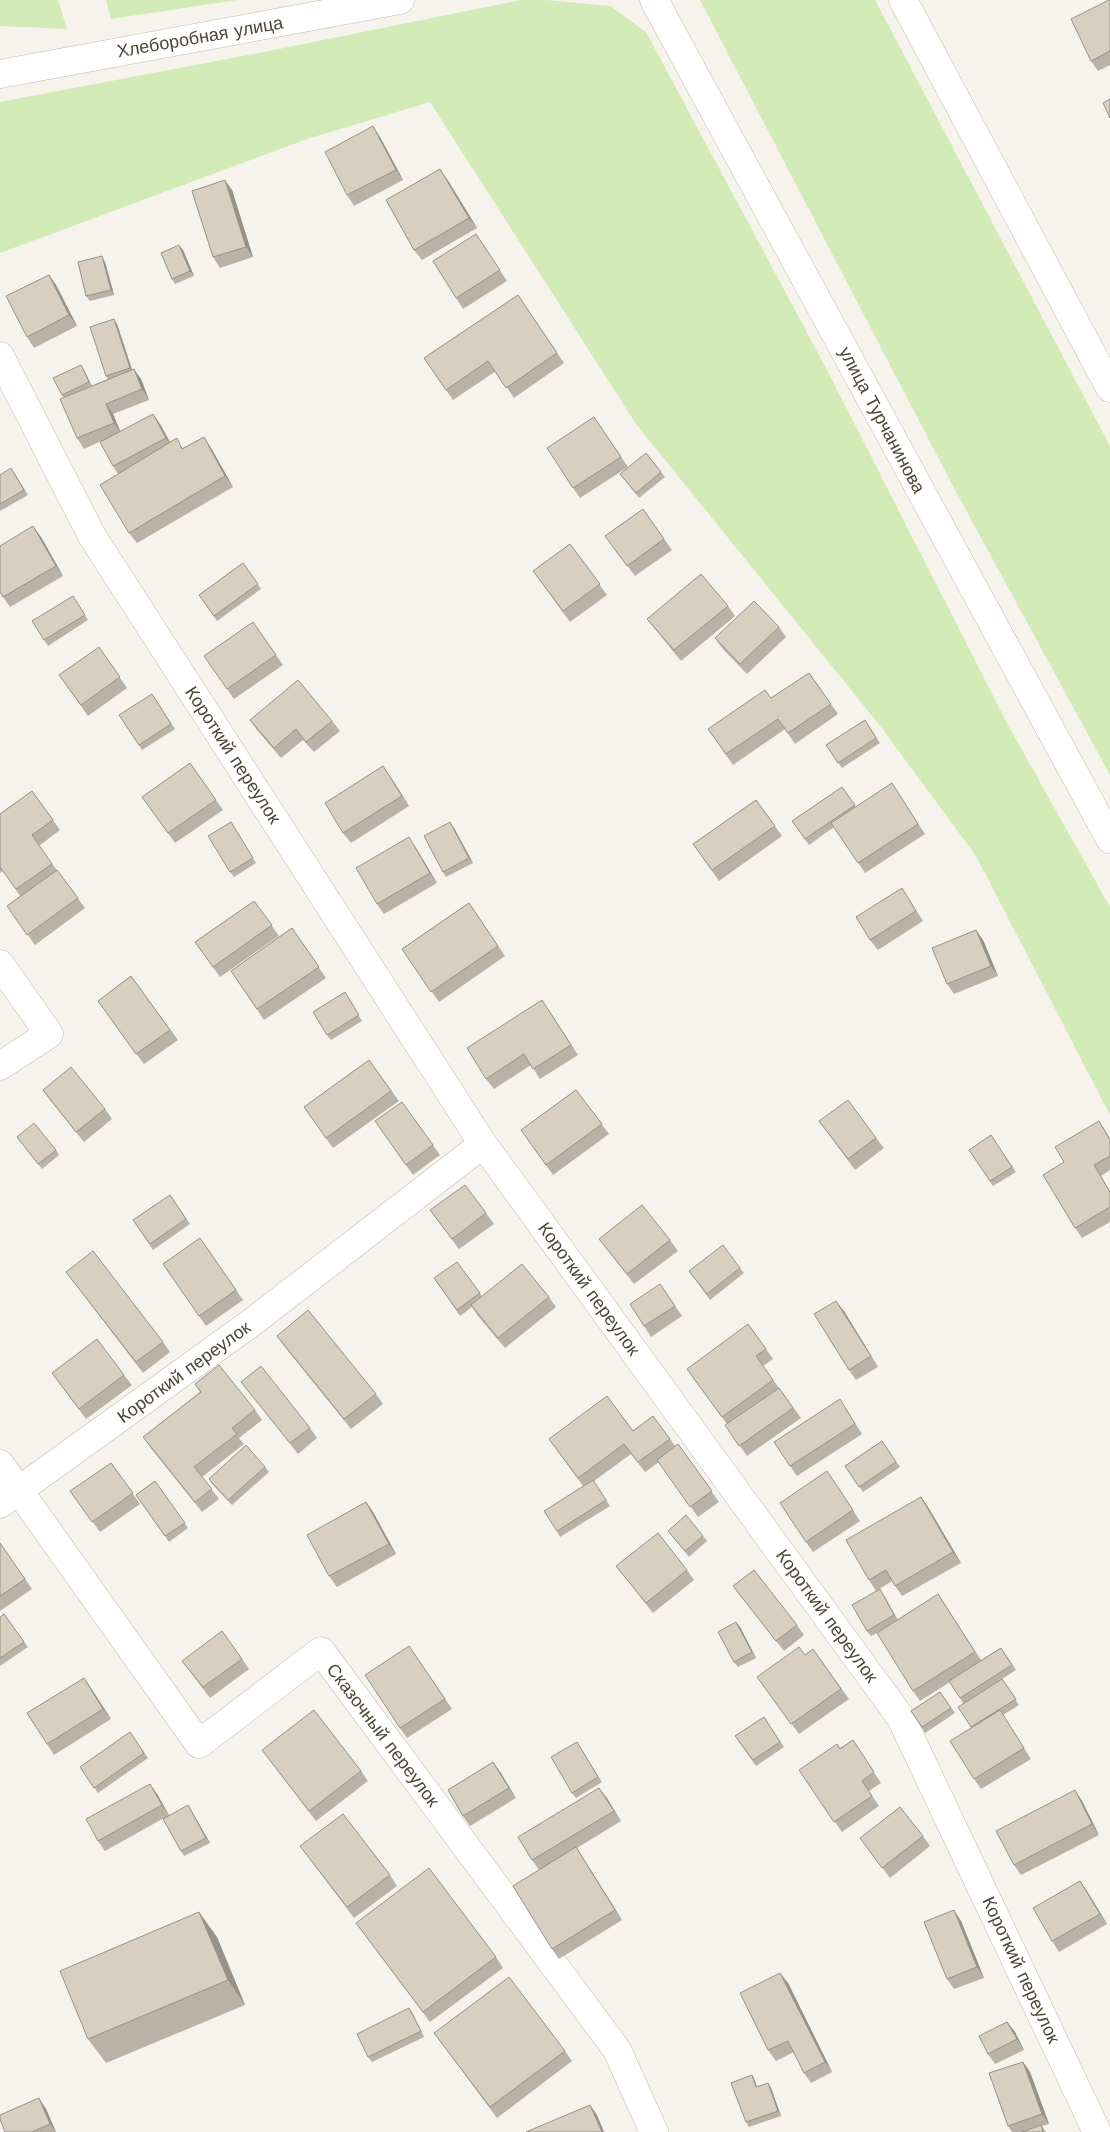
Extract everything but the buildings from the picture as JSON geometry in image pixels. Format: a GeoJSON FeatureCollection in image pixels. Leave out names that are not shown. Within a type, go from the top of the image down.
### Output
{"type":"FeatureCollection","features":[{"type":"Feature","properties":{"kind":"street","name":"Хлеборобная улица"},"geometry":{"type":"LineString","coordinates":[[0,74],[400,0]]}},
{"type":"Feature","properties":{"kind":"street","name":"улица Турчанинова"},"geometry":{"type":"LineString","coordinates":[[654,0],[1110,839]]}},
{"type":"Feature","properties":{"kind":"street"},"geometry":{"type":"LineString","coordinates":[[903,0],[1110,388]]}},
{"type":"Feature","properties":{"kind":"street","name":"Короткий переулок"},"geometry":{"type":"LineString","coordinates":[[0,356],[92,536],[483,1144],[901,1718],[1097,2132]]}},
{"type":"Feature","properties":{"kind":"street"},"geometry":{"type":"LineString","coordinates":[[0,964],[49,1034],[0,1066]]}},
{"type":"Feature","properties":{"kind":"street","name":"Короткий переулок"},"geometry":{"type":"LineString","coordinates":[[9,1498],[255,1320],[483,1144]]}},
{"type":"Feature","properties":{"kind":"street","name":"Сказочный переулок"},"geometry":{"type":"LineString","coordinates":[[0,1464],[9,1498],[199,1744],[321,1651],[617,2050],[654,2132]]}},
{"type":"Feature","properties":{"kind":"green space"},"geometry":{"type":"Polygon","coordinates":[[[0,0],[58,0],[67,29],[0,26],[0,0]]]}},
{"type":"Feature","properties":{"kind":"green space"},"geometry":{"type":"Polygon","coordinates":[[[106,0],[237,0],[111,19],[106,0]]]}},
{"type":"Feature","properties":{"kind":"green space"},"geometry":{"type":"Polygon","coordinates":[[[521,0],[546,0],[610,6],[646,32],[827,370],[1008,725],[1110,907],[1110,1115],[976,856],[881,727],[636,424],[430,102],[307,139],[0,253],[0,102],[264,52],[521,0]]]}},
{"type":"Feature","properties":{"kind":"green space"},"geometry":{"type":"Polygon","coordinates":[[[700,0],[875,0],[1110,446],[1110,775],[954,488],[700,0]]]}}]}
